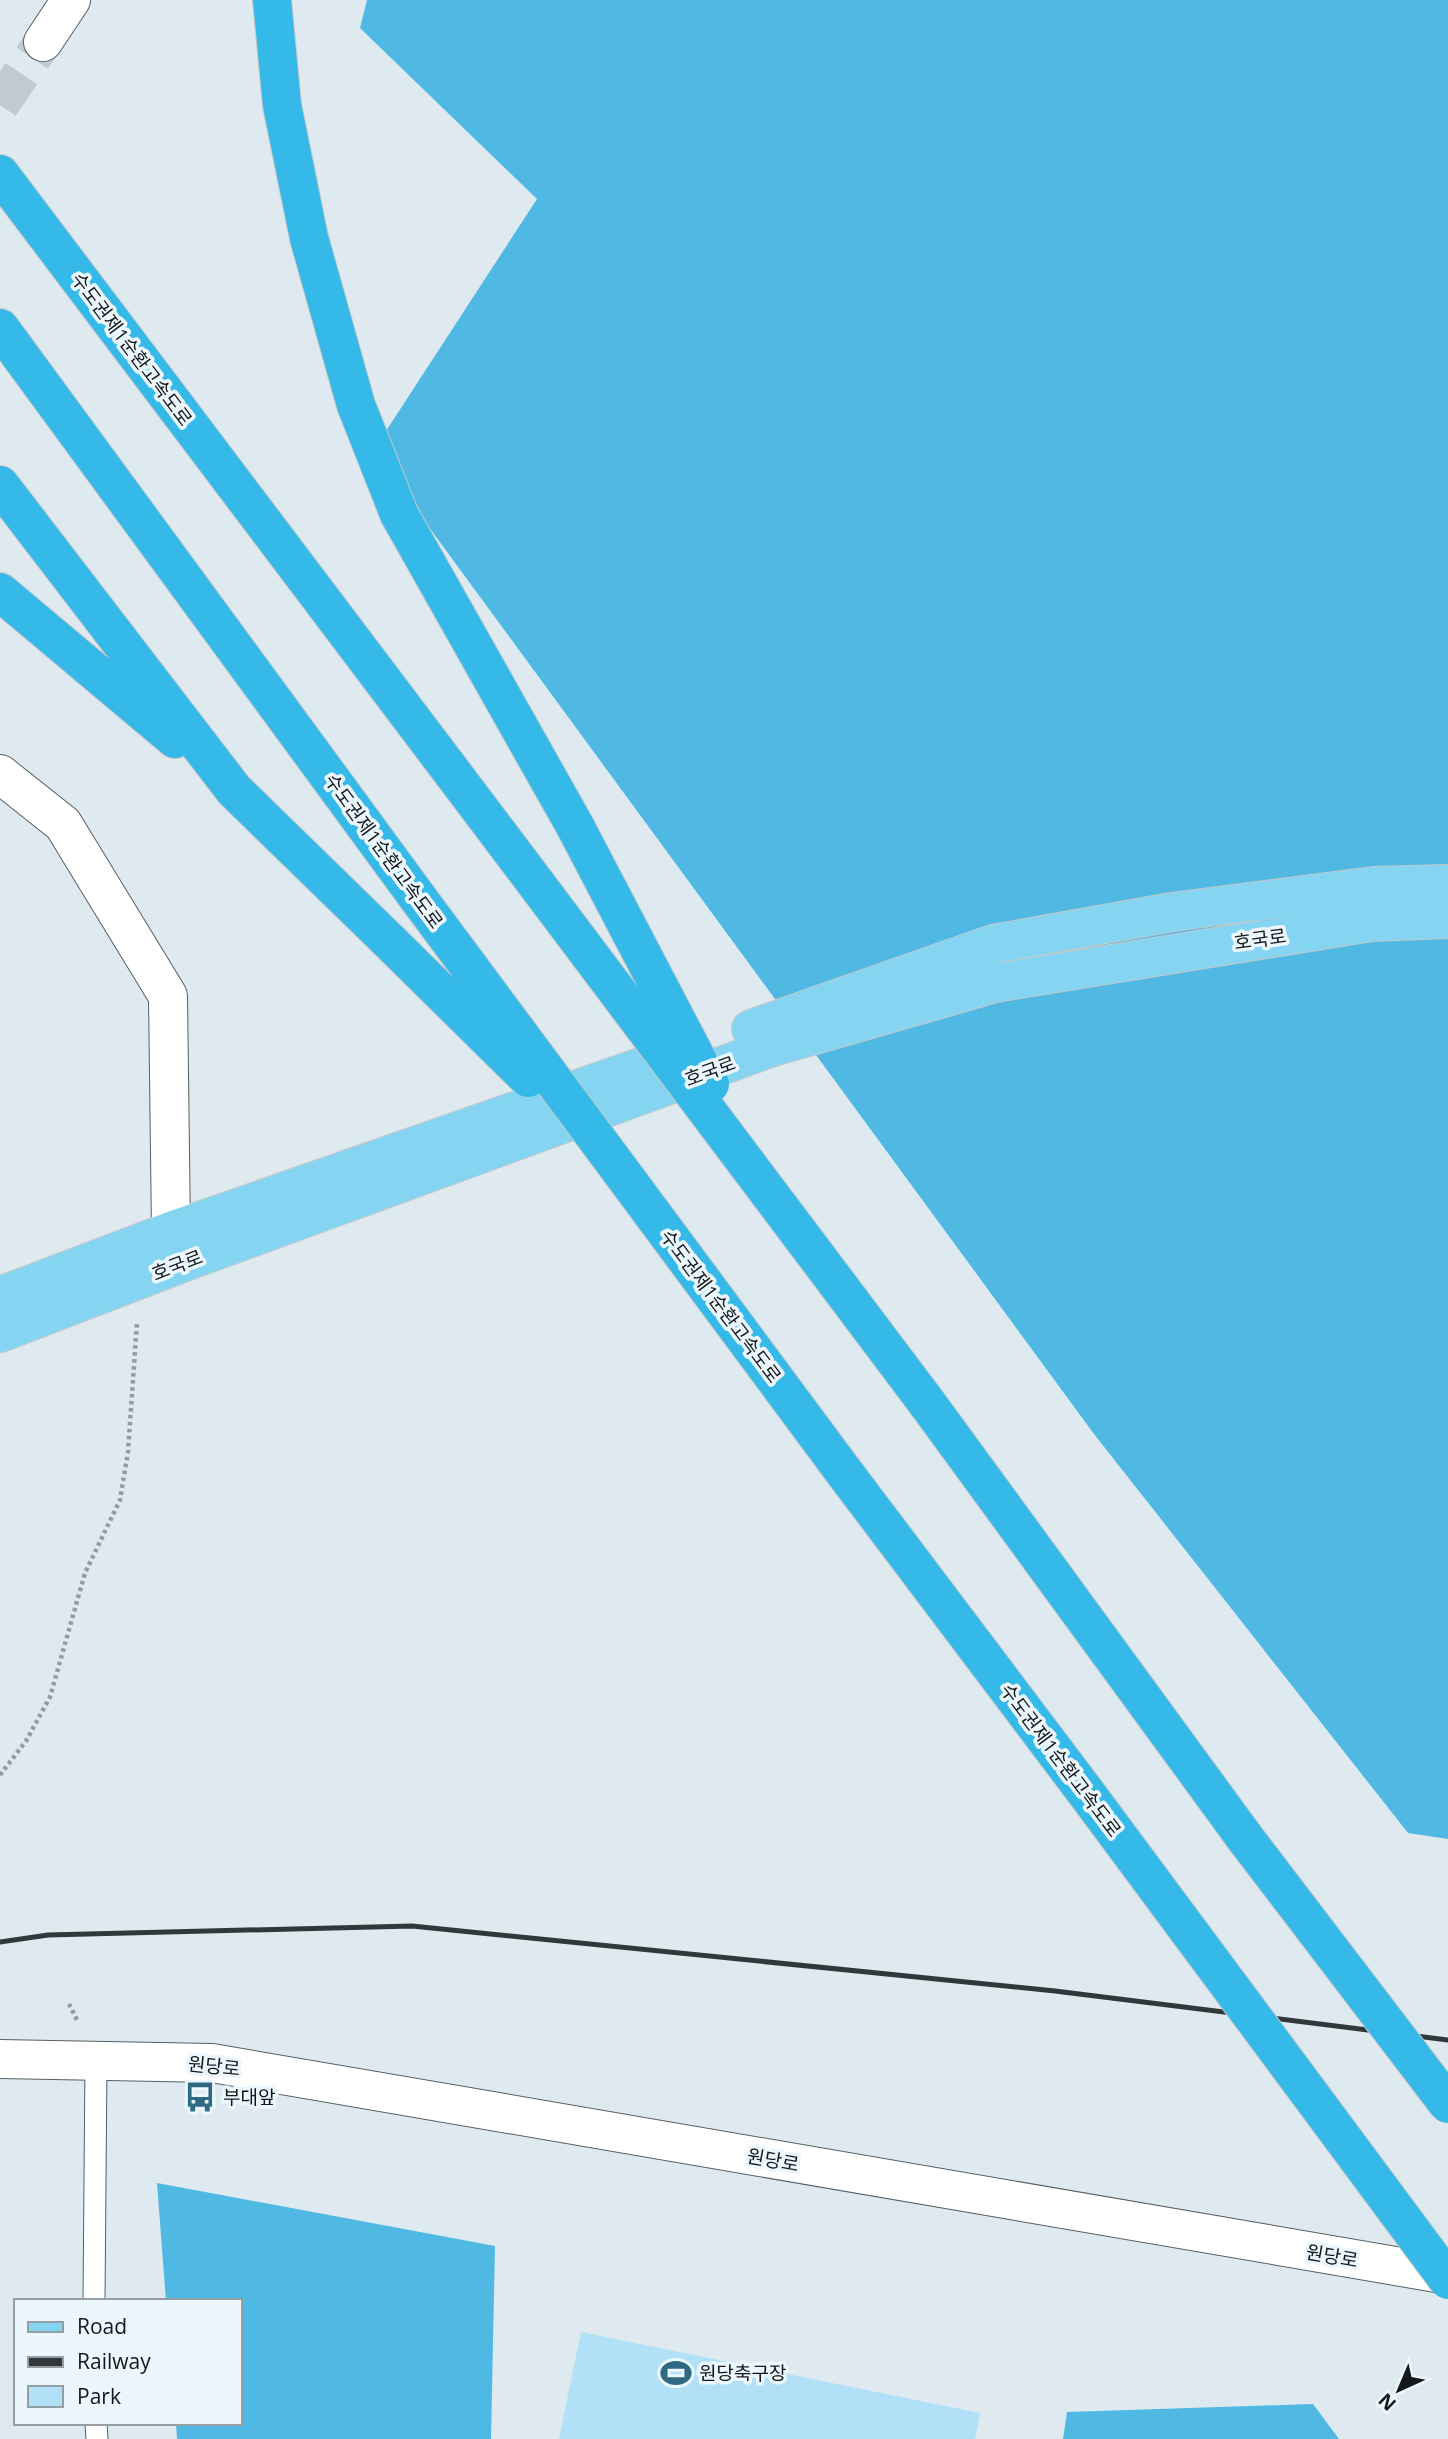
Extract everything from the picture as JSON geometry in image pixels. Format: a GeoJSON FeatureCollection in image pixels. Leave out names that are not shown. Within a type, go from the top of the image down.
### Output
{"type":"FeatureCollection","features":[{"type":"Feature","properties":{"kind":"highway"},"geometry":{"type":"LineString","coordinates":[[272,0],[282,105],[309,239],[356,405],[399,514],[575,826],[762,1185]]}},
{"type":"Feature","properties":{"kind":"highway","name":"수도권제1순환고속도로"},"geometry":{"type":"LineString","coordinates":[[0,174],[927,1403],[1245,1838],[1448,2104]]}},
{"type":"Feature","properties":{"kind":"highway","name":"수도권제1순환고속도로"},"geometry":{"type":"LineString","coordinates":[[0,328],[844,1472],[1448,2278]]}},
{"type":"Feature","properties":{"kind":"highway"},"geometry":{"type":"LineString","coordinates":[[0,485],[234,790]]}},
{"type":"Feature","properties":{"kind":"highway"},"geometry":{"type":"LineString","coordinates":[[0,593],[234,790],[617,1164]]}},
{"type":"Feature","properties":{"kind":"main road"},"geometry":{"type":"LineString","coordinates":[[43,43],[71,0]]}},
{"type":"Feature","properties":{"kind":"main road"},"geometry":{"type":"LineString","coordinates":[[0,774],[63,824],[168,996],[171,1231],[140,1279]]}},
{"type":"Feature","properties":{"kind":"main road","name":"호국로"},"geometry":{"type":"LineString","coordinates":[[0,1296],[171,1231],[993,944],[1172,912],[1374,886],[1448,884]]}},
{"type":"Feature","properties":{"kind":"main road","name":"호국로"},"geometry":{"type":"LineString","coordinates":[[0,1333],[773,1047],[995,983],[1182,950],[1371,922],[1448,919]]}},
{"type":"Feature","properties":{"kind":"main road","name":"원당로"},"geometry":{"type":"LineString","coordinates":[[0,2059],[212,2063],[1448,2278]]}},
{"type":"Feature","properties":{"kind":"lane"},"geometry":{"type":"LineString","coordinates":[[94,2299],[96,2061]]}},
{"type":"Feature","properties":{"kind":"path"},"geometry":{"type":"LineString","coordinates":[[0,1775],[26,1741],[50,1696],[85,1573],[120,1500],[128,1452],[140,1279]]}},
{"type":"Feature","properties":{"kind":"green space","name":"원당축구장"},"geometry":{"type":"Polygon","coordinates":[[[581,2332],[980,2413],[975,2439],[559,2439],[581,2332]]]}},
{"type":"Feature","properties":{"kind":"shaded area"},"geometry":{"type":"Polygon","coordinates":[[[367,0],[1448,0],[1448,1839],[1408,1833],[1094,1434],[373,451],[537,199],[360,28],[367,0]]]}},
{"type":"Feature","properties":{"kind":"shaded area"},"geometry":{"type":"Polygon","coordinates":[[[157,2183],[495,2246],[491,2439],[177,2439],[176,2425],[242,2425],[242,2299],[166,2299],[157,2183]]]}},
{"type":"Feature","properties":{"kind":"shaded area"},"geometry":{"type":"Polygon","coordinates":[[[1313,2404],[1339,2439],[1063,2439],[1067,2412],[1313,2404]]]}},
{"type":"Feature","properties":{"kind":"tunnel"},"geometry":{"type":"LineString","coordinates":[[0,105],[43,42]]}},
{"type":"Feature","properties":{"kind":"railway"},"geometry":{"type":"LineString","coordinates":[[0,1942],[48,1935],[412,1926],[1055,1991],[1448,2040]]}},
{"type":"Feature","properties":{"kind":"place","name":"부대앞"},"geometry":{"type":"Point","coordinates":[200,2097]}},
{"type":"Feature","properties":{"kind":"place","name":"원당축구장"},"geometry":{"type":"Point","coordinates":[676,2373]}}]}
